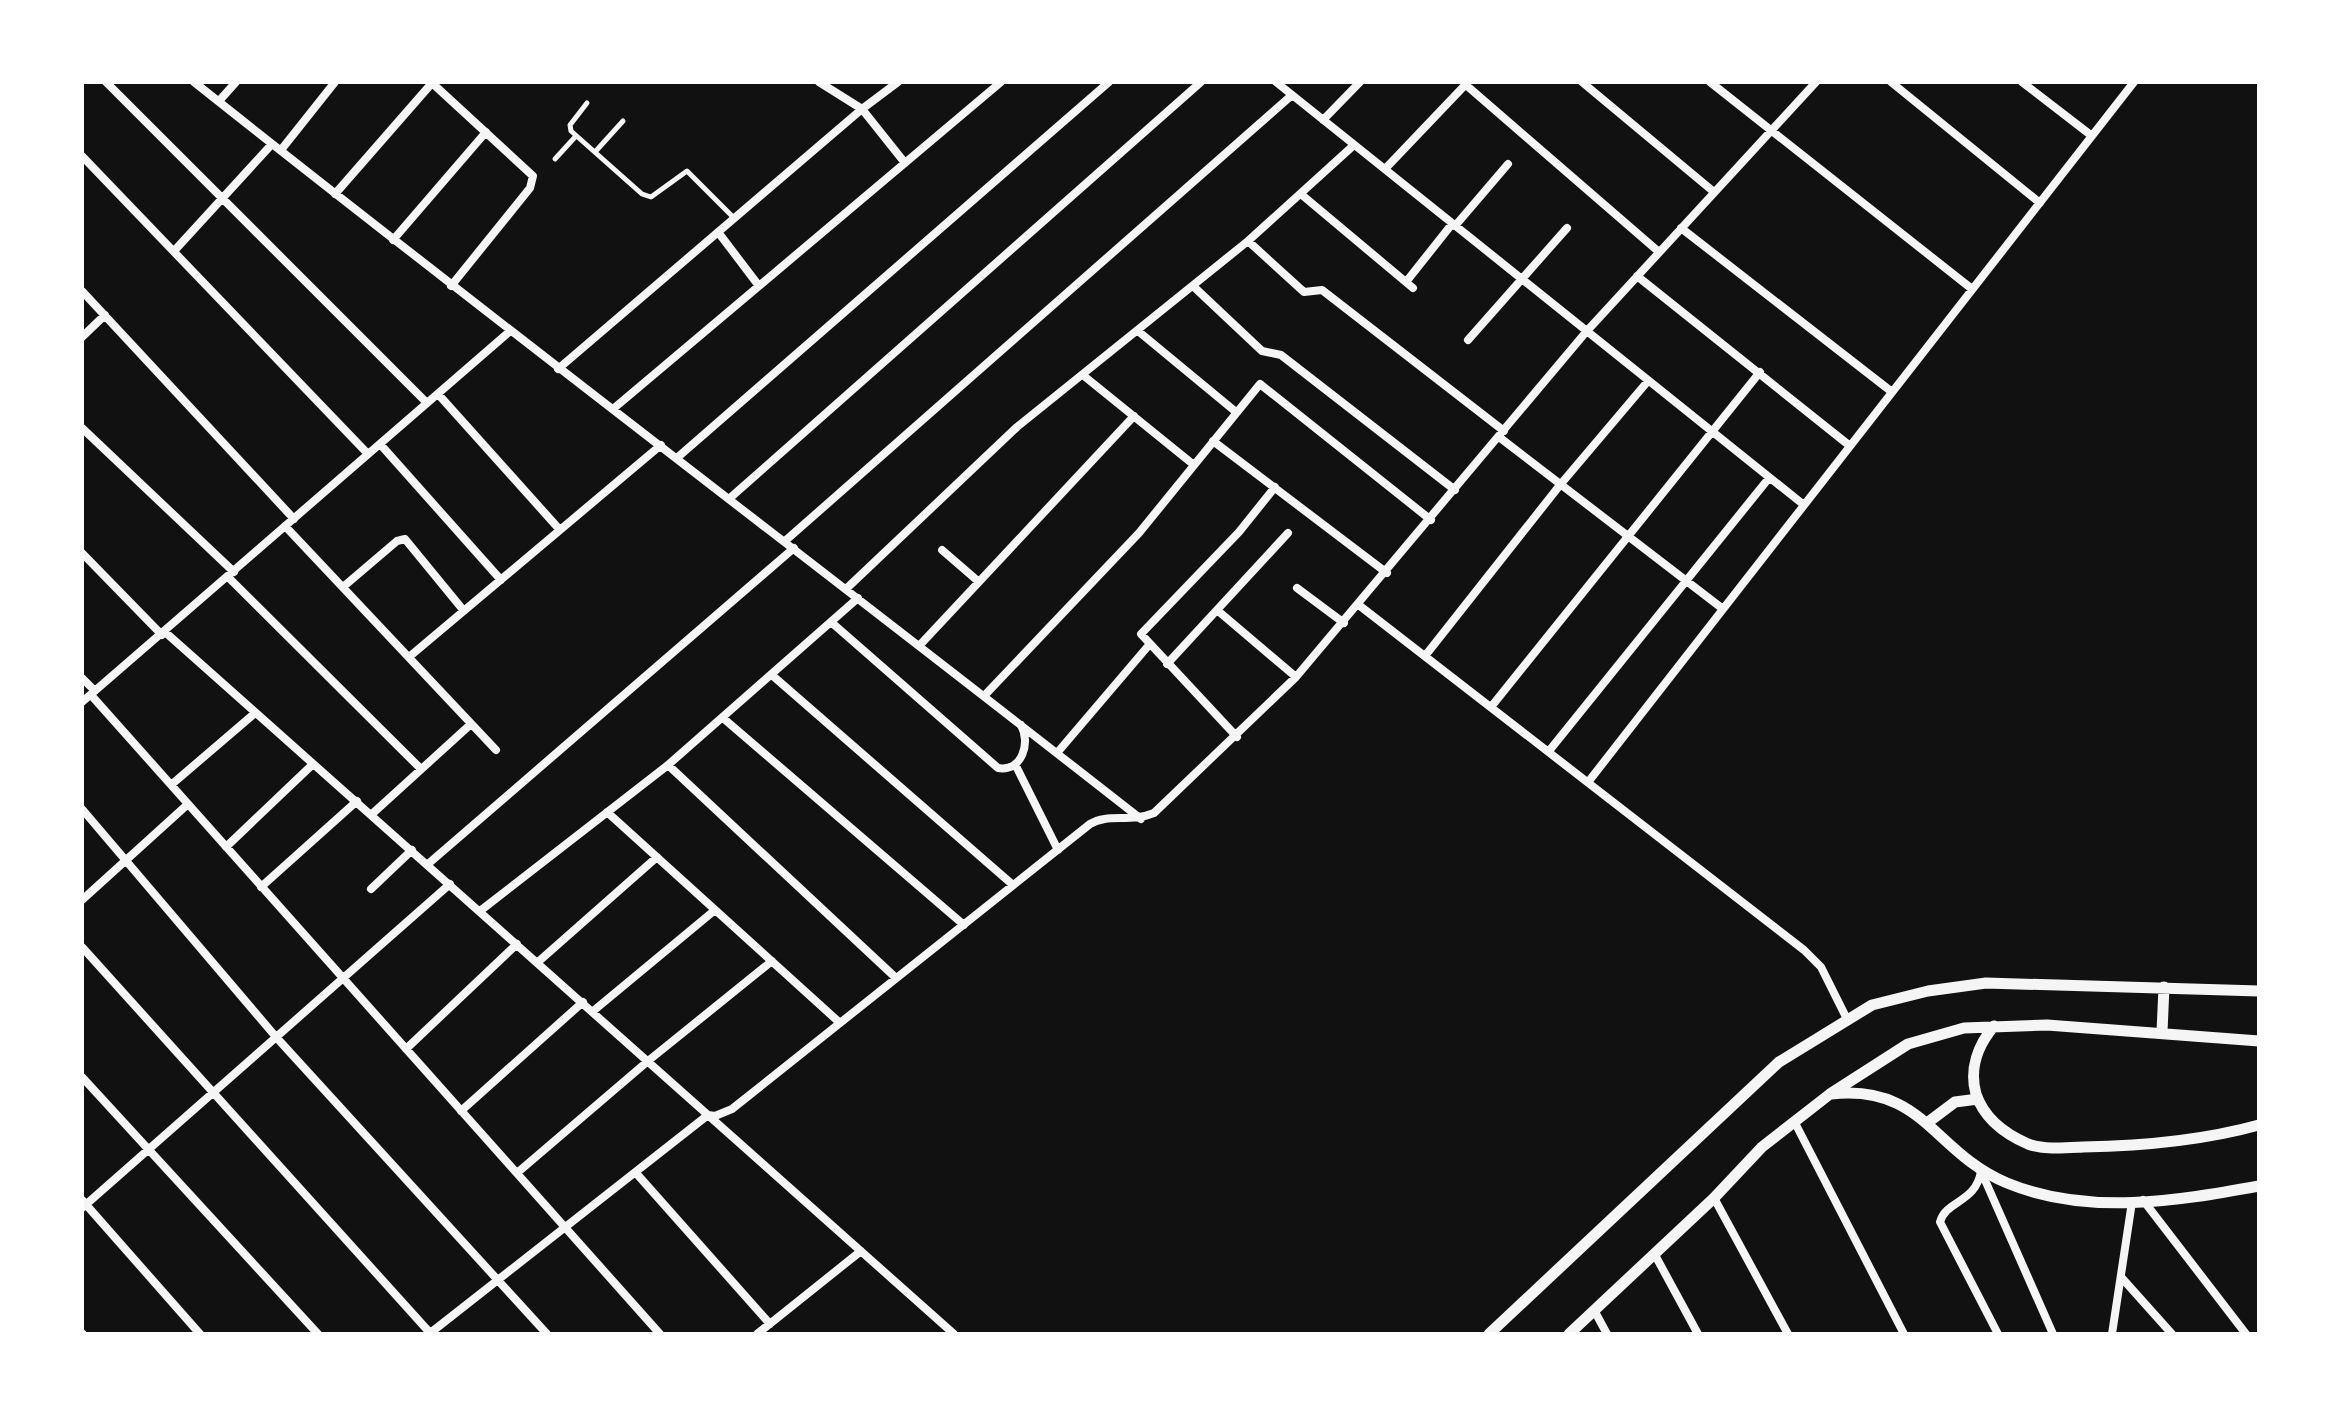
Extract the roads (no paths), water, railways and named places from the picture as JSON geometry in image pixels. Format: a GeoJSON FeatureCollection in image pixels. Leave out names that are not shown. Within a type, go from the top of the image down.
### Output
{"type":"FeatureCollection","features":[{"type":"Feature","properties":{"kind":"street"},"geometry":{"type":"LineString","coordinates":[[106,82],[427,403]]}},
{"type":"Feature","properties":{"kind":"street"},"geometry":{"type":"LineString","coordinates":[[194,82],[509,332],[678,457],[1141,819]]}},
{"type":"Feature","properties":{"kind":"street"},"geometry":{"type":"LineString","coordinates":[[219,101],[236,82]]}},
{"type":"Feature","properties":{"kind":"street"},"geometry":{"type":"LineString","coordinates":[[281,150],[335,82]]}},
{"type":"Feature","properties":{"kind":"street"},"geometry":{"type":"LineString","coordinates":[[335,194],[432,82],[533,176],[530,188],[451,286]]}},
{"type":"Feature","properties":{"kind":"street"},"geometry":{"type":"LineString","coordinates":[[819,82],[862,109],[905,163]]}},
{"type":"Feature","properties":{"kind":"street"},"geometry":{"type":"LineString","coordinates":[[558,369],[862,109],[898,82]]}},
{"type":"Feature","properties":{"kind":"street"},"geometry":{"type":"LineString","coordinates":[[613,409],[1001,82]]}},
{"type":"Feature","properties":{"kind":"street"},"geometry":{"type":"LineString","coordinates":[[678,457],[1109,82]]}},
{"type":"Feature","properties":{"kind":"street"},"geometry":{"type":"LineString","coordinates":[[730,498],[1201,82]]}},
{"type":"Feature","properties":{"kind":"street"},"geometry":{"type":"LineString","coordinates":[[1276,82],[1804,505]]}},
{"type":"Feature","properties":{"kind":"street"},"geometry":{"type":"LineString","coordinates":[[1323,120],[1360,82]]}},
{"type":"Feature","properties":{"kind":"street"},"geometry":{"type":"LineString","coordinates":[[1582,82],[1714,192]]}},
{"type":"Feature","properties":{"kind":"street"},"geometry":{"type":"LineString","coordinates":[[1710,82],[1972,289]]}},
{"type":"Feature","properties":{"kind":"street"},"geometry":{"type":"LineString","coordinates":[[82,947],[430,1334],[708,1115],[715,1116],[732,1109],[1097,820],[1141,819],[1154,813],[1237,737],[1296,677],[1360,606],[1586,332],[1816,82]]}},
{"type":"Feature","properties":{"kind":"street"},"geometry":{"type":"LineString","coordinates":[[1891,82],[2040,203]]}},
{"type":"Feature","properties":{"kind":"street"},"geometry":{"type":"LineString","coordinates":[[2022,82],[2092,136]]}},
{"type":"Feature","properties":{"kind":"street"},"geometry":{"type":"LineString","coordinates":[[1589,781],[2134,82]]}},
{"type":"Feature","properties":{"kind":"street"},"geometry":{"type":"LineString","coordinates":[[1385,169],[1467,83],[1659,252]]}},
{"type":"Feature","properties":{"kind":"street"},"geometry":{"type":"LineString","coordinates":[[785,541],[1292,95]]}},
{"type":"Feature","properties":{"kind":"street"},"geometry":{"type":"LineString","coordinates":[[393,240],[486,132]]}},
{"type":"Feature","properties":{"kind":"street"},"geometry":{"type":"LineString","coordinates":[[175,250],[272,144]]}},
{"type":"Feature","properties":{"kind":"street"},"geometry":{"type":"LineString","coordinates":[[846,589],[1017,427],[1248,241],[1354,145]]}},
{"type":"Feature","properties":{"kind":"street"},"geometry":{"type":"LineString","coordinates":[[82,156],[368,454]]}},
{"type":"Feature","properties":{"kind":"street"},"geometry":{"type":"LineString","coordinates":[[1302,195],[1409,285],[1454,225],[1508,164]]}},
{"type":"Feature","properties":{"kind":"street"},"geometry":{"type":"LineString","coordinates":[[1468,340],[1567,228]]}},
{"type":"Feature","properties":{"kind":"street"},"geometry":{"type":"LineString","coordinates":[[1681,228],[1892,392]]}},
{"type":"Feature","properties":{"kind":"street"},"geometry":{"type":"LineString","coordinates":[[718,232],[759,286]]}},
{"type":"Feature","properties":{"kind":"street"},"geometry":{"type":"LineString","coordinates":[[1248,241],[1304,292],[1322,290],[1502,434],[1560,485],[1723,609]]}},
{"type":"Feature","properties":{"kind":"street"},"geometry":{"type":"LineString","coordinates":[[1637,276],[1850,446]]}},
{"type":"Feature","properties":{"kind":"street"},"geometry":{"type":"LineString","coordinates":[[1193,286],[1262,351],[1281,355],[1455,490]]}},
{"type":"Feature","properties":{"kind":"street"},"geometry":{"type":"LineString","coordinates":[[82,291],[294,519]]}},
{"type":"Feature","properties":{"kind":"street"},"geometry":{"type":"LineString","coordinates":[[82,337],[105,315]]}},
{"type":"Feature","properties":{"kind":"street"},"geometry":{"type":"LineString","coordinates":[[1138,331],[1236,412]]}},
{"type":"Feature","properties":{"kind":"street"},"geometry":{"type":"LineString","coordinates":[[82,702],[509,332]]}},
{"type":"Feature","properties":{"kind":"street"},"geometry":{"type":"LineString","coordinates":[[1491,707],[1760,372]]}},
{"type":"Feature","properties":{"kind":"street"},"geometry":{"type":"LineString","coordinates":[[1084,376],[1194,465]]}},
{"type":"Feature","properties":{"kind":"street"},"geometry":{"type":"LineString","coordinates":[[1425,656],[1560,485],[1648,381]]}},
{"type":"Feature","properties":{"kind":"street"},"geometry":{"type":"LineString","coordinates":[[984,696],[1139,533],[1257,386],[1267,386],[1431,520]]}},
{"type":"Feature","properties":{"kind":"street"},"geometry":{"type":"LineString","coordinates":[[438,394],[560,530]]}},
{"type":"Feature","properties":{"kind":"street"},"geometry":{"type":"LineString","coordinates":[[919,646],[1134,416]]}},
{"type":"Feature","properties":{"kind":"street"},"geometry":{"type":"LineString","coordinates":[[82,428],[231,574],[421,769]]}},
{"type":"Feature","properties":{"kind":"street"},"geometry":{"type":"LineString","coordinates":[[1213,441],[1387,573]]}},
{"type":"Feature","properties":{"kind":"street"},"geometry":{"type":"LineString","coordinates":[[380,444],[501,580]]}},
{"type":"Feature","properties":{"kind":"street"},"geometry":{"type":"LineString","coordinates":[[409,657],[661,445]]}},
{"type":"Feature","properties":{"kind":"street"},"geometry":{"type":"LineString","coordinates":[[1549,751],[1769,478]]}},
{"type":"Feature","properties":{"kind":"street"},"geometry":{"type":"LineString","coordinates":[[1237,737],[1146,642],[1143,632],[1239,532],[1275,487]]}},
{"type":"Feature","properties":{"kind":"street"},"geometry":{"type":"LineString","coordinates":[[285,526],[496,750]]}},
{"type":"Feature","properties":{"kind":"street"},"geometry":{"type":"LineString","coordinates":[[1167,664],[1288,533]]}},
{"type":"Feature","properties":{"kind":"street"},"geometry":{"type":"LineString","coordinates":[[343,587],[402,539],[464,611]]}},
{"type":"Feature","properties":{"kind":"street"},"geometry":{"type":"LineString","coordinates":[[428,864],[794,548]]}},
{"type":"Feature","properties":{"kind":"street"},"geometry":{"type":"LineString","coordinates":[[942,550],[979,582]]}},
{"type":"Feature","properties":{"kind":"street"},"geometry":{"type":"LineString","coordinates":[[82,553],[163,634],[372,814],[954,1334]]}},
{"type":"Feature","properties":{"kind":"street"},"geometry":{"type":"LineString","coordinates":[[1297,588],[1344,623]]}},
{"type":"Feature","properties":{"kind":"street"},"geometry":{"type":"LineString","coordinates":[[480,911],[668,765],[773,676],[858,598]]}},
{"type":"Feature","properties":{"kind":"street"},"geometry":{"type":"LineString","coordinates":[[1360,606],[1804,950],[1821,967],[1847,1019]]}},
{"type":"Feature","properties":{"kind":"street"},"geometry":{"type":"LineString","coordinates":[[1217,610],[1296,677]]}},
{"type":"Feature","properties":{"kind":"street"},"geometry":{"type":"LineString","coordinates":[[831,622],[998,768],[1015,764],[1025,749],[1025,732],[1021,725]]}},
{"type":"Feature","properties":{"kind":"street"},"geometry":{"type":"LineString","coordinates":[[1057,753],[1146,642]]}},
{"type":"Feature","properties":{"kind":"street"},"geometry":{"type":"LineString","coordinates":[[773,676],[1013,885]]}},
{"type":"Feature","properties":{"kind":"street"},"geometry":{"type":"LineString","coordinates":[[82,678],[171,785],[343,981],[660,1334]]}},
{"type":"Feature","properties":{"kind":"street"},"geometry":{"type":"LineString","coordinates":[[171,785],[255,713]]}},
{"type":"Feature","properties":{"kind":"street"},"geometry":{"type":"LineString","coordinates":[[723,718],[964,925]]}},
{"type":"Feature","properties":{"kind":"street"},"geometry":{"type":"LineString","coordinates":[[372,814],[471,724]]}},
{"type":"Feature","properties":{"kind":"street"},"geometry":{"type":"LineString","coordinates":[[226,847],[313,764]]}},
{"type":"Feature","properties":{"kind":"street"},"geometry":{"type":"LineString","coordinates":[[1015,764],[1058,850]]}},
{"type":"Feature","properties":{"kind":"street"},"geometry":{"type":"LineString","coordinates":[[668,765],[896,978]]}},
{"type":"Feature","properties":{"kind":"street"},"geometry":{"type":"LineString","coordinates":[[261,887],[357,801]]}},
{"type":"Feature","properties":{"kind":"street"},"geometry":{"type":"LineString","coordinates":[[82,900],[188,804]]}},
{"type":"Feature","properties":{"kind":"street"},"geometry":{"type":"LineString","coordinates":[[82,809],[276,1037],[547,1334]]}},
{"type":"Feature","properties":{"kind":"street"},"geometry":{"type":"LineString","coordinates":[[607,812],[840,1023]]}},
{"type":"Feature","properties":{"kind":"street"},"geometry":{"type":"LineString","coordinates":[[371,889],[412,850]]}},
{"type":"Feature","properties":{"kind":"street"},"geometry":{"type":"LineString","coordinates":[[538,962],[657,857]]}},
{"type":"Feature","properties":{"kind":"street"},"geometry":{"type":"LineString","coordinates":[[200,1334],[83,1204],[343,981],[450,884]]}},
{"type":"Feature","properties":{"kind":"street"},"geometry":{"type":"LineString","coordinates":[[592,1012],[715,910]]}},
{"type":"Feature","properties":{"kind":"street"},"geometry":{"type":"LineString","coordinates":[[406,1049],[517,944]]}},
{"type":"Feature","properties":{"kind":"street"},"geometry":{"type":"LineString","coordinates":[[517,1173],[772,961]]}},
{"type":"Feature","properties":{"kind":"street"},"geometry":{"type":"LineString","coordinates":[[1489,1334],[1779,1062],[1872,1005],[1928,991],[1986,983],[2259,991]]}},
{"type":"Feature","properties":{"kind":"street"},"geometry":{"type":"LineString","coordinates":[[2162,1032],[2164,987]]}},
{"type":"Feature","properties":{"kind":"street"},"geometry":{"type":"LineString","coordinates":[[461,1111],[583,1002]]}},
{"type":"Feature","properties":{"kind":"street"},"geometry":{"type":"LineString","coordinates":[[1994,1026],[1985,1037],[1975,1063],[1978,1099],[1989,1118],[2029,1145],[2050,1148],[2186,1141],[2259,1125]]}},
{"type":"Feature","properties":{"kind":"street"},"geometry":{"type":"LineString","coordinates":[[1569,1334],[1714,1198],[1762,1147],[1830,1094],[1908,1044],[1936,1033],[1994,1026],[2162,1032],[2259,1041]]}},
{"type":"Feature","properties":{"kind":"street"},"geometry":{"type":"LineString","coordinates":[[82,1077],[318,1334]]}},
{"type":"Feature","properties":{"kind":"street"},"geometry":{"type":"LineString","coordinates":[[1830,1094],[1857,1091],[1880,1094],[1902,1103],[1981,1171],[2008,1184],[2069,1202],[2137,1201],[2259,1186]]}},
{"type":"Feature","properties":{"kind":"street"},"geometry":{"type":"LineString","coordinates":[[1927,1123],[1955,1102],[1978,1099]]}},
{"type":"Feature","properties":{"kind":"street"},"geometry":{"type":"LineString","coordinates":[[1794,1121],[1904,1334]]}},
{"type":"Feature","properties":{"kind":"street"},"geometry":{"type":"LineString","coordinates":[[1981,1171],[1975,1189],[1943,1213],[1940,1222],[1998,1334]]}},
{"type":"Feature","properties":{"kind":"street"},"geometry":{"type":"LineString","coordinates":[[1981,1171],[2053,1334]]}},
{"type":"Feature","properties":{"kind":"street"},"geometry":{"type":"LineString","coordinates":[[636,1173],[770,1324]]}},
{"type":"Feature","properties":{"kind":"street"},"geometry":{"type":"LineString","coordinates":[[1714,1198],[1788,1334]]}},
{"type":"Feature","properties":{"kind":"street"},"geometry":{"type":"LineString","coordinates":[[2112,1334],[2137,1201]]}},
{"type":"Feature","properties":{"kind":"street"},"geometry":{"type":"LineString","coordinates":[[2137,1201],[2246,1334]]}},
{"type":"Feature","properties":{"kind":"street"},"geometry":{"type":"LineString","coordinates":[[757,1334],[861,1251]]}},
{"type":"Feature","properties":{"kind":"street"},"geometry":{"type":"LineString","coordinates":[[1655,1255],[1698,1334]]}},
{"type":"Feature","properties":{"kind":"street"},"geometry":{"type":"LineString","coordinates":[[2121,1277],[2172,1334]]}},
{"type":"Feature","properties":{"kind":"street"},"geometry":{"type":"LineString","coordinates":[[1594,1310],[1607,1334]]}},
{"type":"Feature","properties":{"kind":"street"},"geometry":{"type":"LineString","coordinates":[[936,1334],[945,1326]]}},
{"type":"Feature","properties":{"kind":"lane"},"geometry":{"type":"LineString","coordinates":[[587,103],[570,125],[576,136],[648,197],[681,173],[690,172],[734,218]]}},
{"type":"Feature","properties":{"kind":"lane"},"geometry":{"type":"LineString","coordinates":[[595,152],[623,121]]}},
{"type":"Feature","properties":{"kind":"lane"},"geometry":{"type":"LineString","coordinates":[[555,159],[576,136]]}}]}
